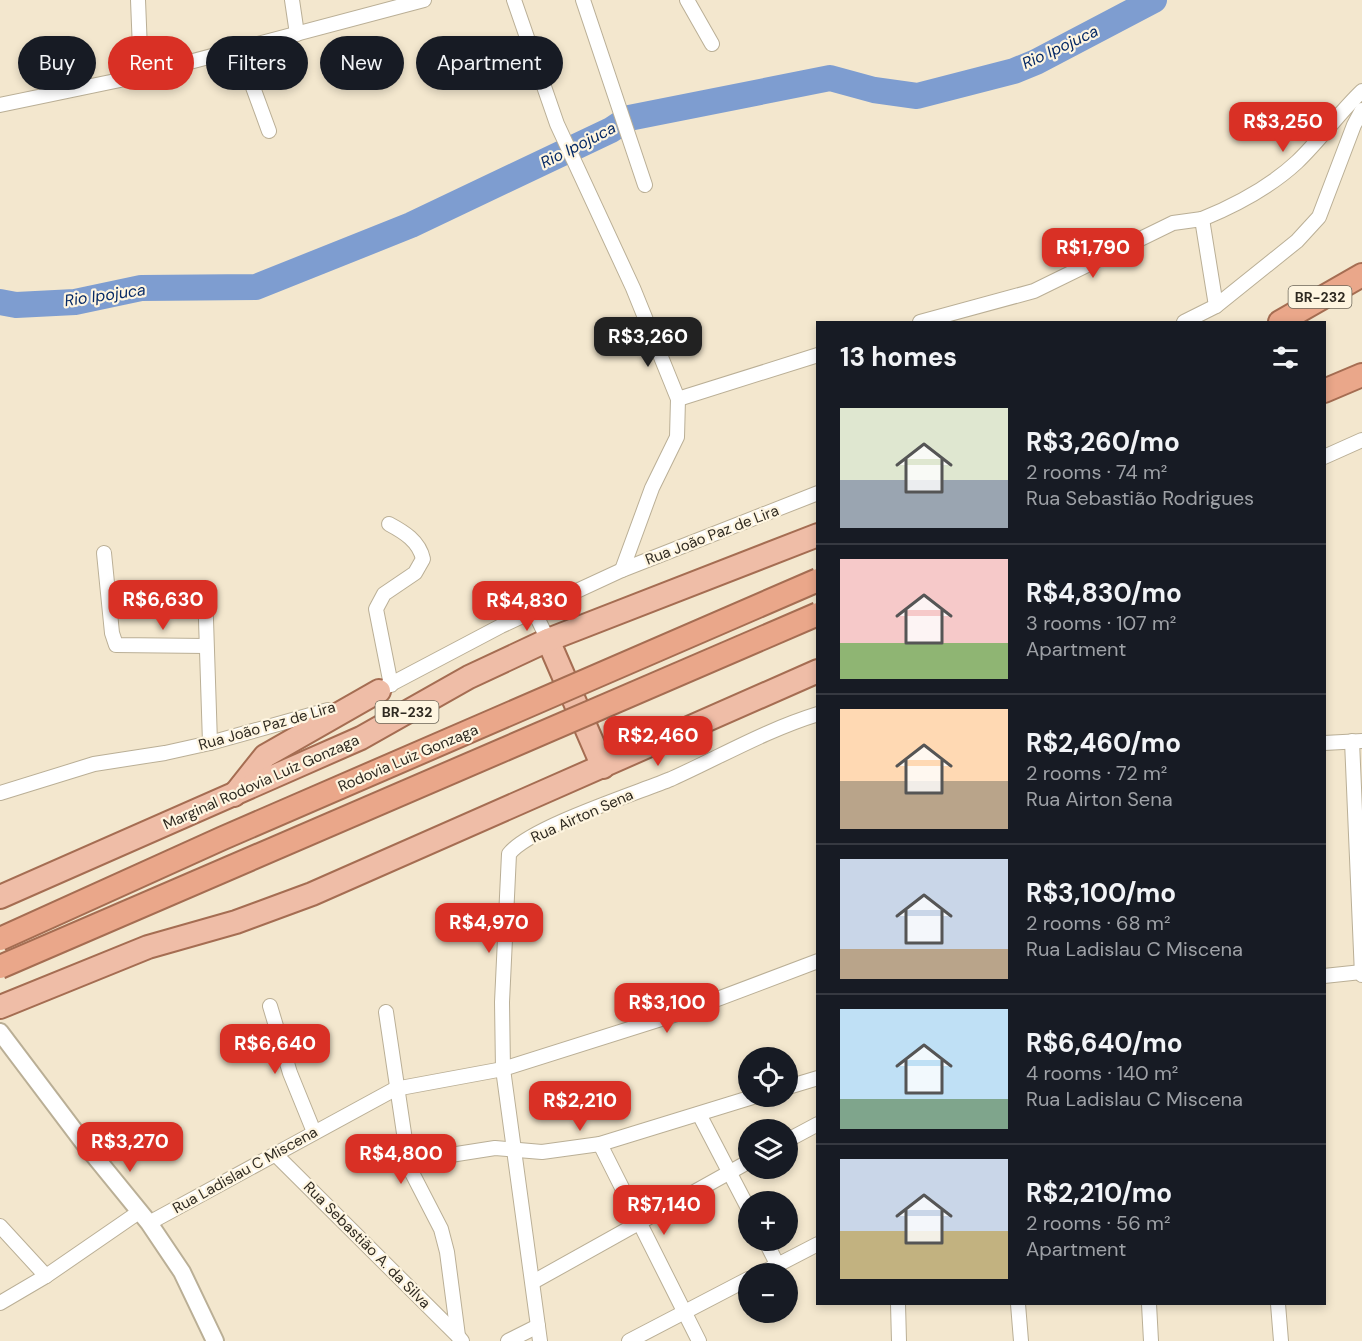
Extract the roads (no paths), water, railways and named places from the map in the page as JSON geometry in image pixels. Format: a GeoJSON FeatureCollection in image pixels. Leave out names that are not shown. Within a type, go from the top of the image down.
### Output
{"type":"FeatureCollection","features":[{"type":"Feature","properties":{"kind":"highway","name":"BR-232"},"geometry":{"type":"LineString","coordinates":[[1282,321],[1362,275]]}},
{"type":"Feature","properties":{"kind":"highway"},"geometry":{"type":"LineString","coordinates":[[1326,390],[1362,375]]}},
{"type":"Feature","properties":{"kind":"highway","name":"Rodovia Luiz Gonzaga"},"geometry":{"type":"LineString","coordinates":[[0,939],[234,834],[816,581]]}},
{"type":"Feature","properties":{"kind":"highway","name":"Rodovia Luiz Gonzaga"},"geometry":{"type":"LineString","coordinates":[[0,967],[816,615]]}},
{"type":"Feature","properties":{"kind":"main road","name":"Marginal Rodovia Luiz Gonzaga"},"geometry":{"type":"LineString","coordinates":[[0,897],[360,738],[469,677],[548,640],[816,536]]}},
{"type":"Feature","properties":{"kind":"main road"},"geometry":{"type":"LineString","coordinates":[[548,640],[603,767]]}},
{"type":"Feature","properties":{"kind":"main road"},"geometry":{"type":"LineString","coordinates":[[0,1006],[148,947],[236,922],[312,894],[816,672]]}},
{"type":"Feature","properties":{"kind":"main road"},"geometry":{"type":"LineString","coordinates":[[234,795],[265,756],[385,688]]}},
{"type":"Feature","properties":{"kind":"street"},"geometry":{"type":"LineString","coordinates":[[138,0],[139,36]]}},
{"type":"Feature","properties":{"kind":"street"},"geometry":{"type":"LineString","coordinates":[[292,0],[297,34]]}},
{"type":"Feature","properties":{"kind":"street"},"geometry":{"type":"LineString","coordinates":[[290,36],[424,0]]}},
{"type":"Feature","properties":{"kind":"street"},"geometry":{"type":"LineString","coordinates":[[514,0],[557,124],[633,288],[678,399],[677,436],[652,488],[622,570]]}},
{"type":"Feature","properties":{"kind":"street"},"geometry":{"type":"LineString","coordinates":[[583,0],[645,185]]}},
{"type":"Feature","properties":{"kind":"street"},"geometry":{"type":"LineString","coordinates":[[687,0],[712,44]]}},
{"type":"Feature","properties":{"kind":"street"},"geometry":{"type":"LineString","coordinates":[[0,105],[108,82]]}},
{"type":"Feature","properties":{"kind":"street"},"geometry":{"type":"LineString","coordinates":[[254,90],[269,131]]}},
{"type":"Feature","properties":{"kind":"street"},"geometry":{"type":"LineString","coordinates":[[924,321],[1034,291],[1173,223],[1202,219],[1232,207],[1277,179],[1296,162],[1362,90]]}},
{"type":"Feature","properties":{"kind":"street"},"geometry":{"type":"LineString","coordinates":[[1186,321],[1216,306],[1297,241],[1319,217],[1354,124],[1362,110]]}},
{"type":"Feature","properties":{"kind":"street"},"geometry":{"type":"LineString","coordinates":[[1202,219],[1216,306]]}},
{"type":"Feature","properties":{"kind":"street"},"geometry":{"type":"LineString","coordinates":[[678,399],[816,356]]}},
{"type":"Feature","properties":{"kind":"street"},"geometry":{"type":"LineString","coordinates":[[1326,456],[1362,440]]}},
{"type":"Feature","properties":{"kind":"street","name":"Rua João Paz de Lira"},"geometry":{"type":"LineString","coordinates":[[0,793],[94,764],[210,743],[310,717],[385,688],[534,611],[622,570],[816,494]]}},
{"type":"Feature","properties":{"kind":"street"},"geometry":{"type":"LineString","coordinates":[[385,688],[376,609],[384,594],[415,573],[423,559],[415,543],[404,532],[389,524]]}},
{"type":"Feature","properties":{"kind":"street"},"geometry":{"type":"LineString","coordinates":[[104,553],[112,633],[116,645],[206,646]]}},
{"type":"Feature","properties":{"kind":"street"},"geometry":{"type":"LineString","coordinates":[[205,589],[210,743]]}},
{"type":"Feature","properties":{"kind":"street"},"geometry":{"type":"LineString","coordinates":[[534,611],[548,640]]}},
{"type":"Feature","properties":{"kind":"street","name":"Rua Airton Sena"},"geometry":{"type":"LineString","coordinates":[[503,1069],[502,1002],[507,864],[513,849],[574,817],[671,779],[756,736],[816,715]]}},
{"type":"Feature","properties":{"kind":"street"},"geometry":{"type":"LineString","coordinates":[[1326,743],[1357,741],[1362,973],[1326,976]]}},
{"type":"Feature","properties":{"kind":"street","name":"Rua Ladislau C Miscena"},"geometry":{"type":"LineString","coordinates":[[0,1303],[144,1217],[276,1155],[395,1089],[503,1069],[683,1012],[816,962]]}},
{"type":"Feature","properties":{"kind":"street"},"geometry":{"type":"LineString","coordinates":[[270,1006],[290,1073],[314,1132]]}},
{"type":"Feature","properties":{"kind":"street"},"geometry":{"type":"LineString","coordinates":[[386,1012],[395,1089],[409,1167],[441,1229],[447,1252],[460,1338]]}},
{"type":"Feature","properties":{"kind":"street"},"geometry":{"type":"LineString","coordinates":[[0,1032],[144,1217],[182,1272],[215,1341]]}},
{"type":"Feature","properties":{"kind":"street"},"geometry":{"type":"LineString","coordinates":[[503,1069],[540,1341]]}},
{"type":"Feature","properties":{"kind":"street"},"geometry":{"type":"LineString","coordinates":[[798,1084],[816,1079]]}},
{"type":"Feature","properties":{"kind":"street"},"geometry":{"type":"LineString","coordinates":[[409,1167],[444,1156],[495,1148],[542,1152],[600,1144],[738,1102]]}},
{"type":"Feature","properties":{"kind":"street"},"geometry":{"type":"LineString","coordinates":[[699,1114],[740,1191]]}},
{"type":"Feature","properties":{"kind":"street"},"geometry":{"type":"LineString","coordinates":[[798,1135],[816,1125]]}},
{"type":"Feature","properties":{"kind":"street"},"geometry":{"type":"LineString","coordinates":[[600,1144],[699,1341]]}},
{"type":"Feature","properties":{"kind":"street","name":"Rua Sebastião A. da Silva"},"geometry":{"type":"LineString","coordinates":[[276,1155],[460,1338]]}},
{"type":"Feature","properties":{"kind":"street"},"geometry":{"type":"LineString","coordinates":[[533,1282],[738,1168]]}},
{"type":"Feature","properties":{"kind":"street"},"geometry":{"type":"LineString","coordinates":[[0,1226],[46,1276]]}},
{"type":"Feature","properties":{"kind":"street"},"geometry":{"type":"LineString","coordinates":[[779,1263],[816,1245]]}},
{"type":"Feature","properties":{"kind":"street"},"geometry":{"type":"LineString","coordinates":[[630,1341],[738,1284]]}},
{"type":"Feature","properties":{"kind":"street"},"geometry":{"type":"LineString","coordinates":[[898,1305],[899,1341]]}},
{"type":"Feature","properties":{"kind":"street"},"geometry":{"type":"LineString","coordinates":[[1018,1305],[1021,1341]]}},
{"type":"Feature","properties":{"kind":"street"},"geometry":{"type":"LineString","coordinates":[[1149,1305],[1151,1341]]}},
{"type":"Feature","properties":{"kind":"street"},"geometry":{"type":"LineString","coordinates":[[1278,1305],[1281,1341]]}},
{"type":"Feature","properties":{"kind":"street"},"geometry":{"type":"LineString","coordinates":[[508,1341],[538,1326]]}},
{"type":"Feature","properties":{"kind":"waterway","name":"Rio Ipojuca"},"geometry":{"type":"LineString","coordinates":[[0,302],[16,305],[75,302],[141,288],[256,287],[411,225],[611,130],[629,118],[830,78],[874,90],[917,96],[1014,71],[1036,62],[1154,0]]}}]}
